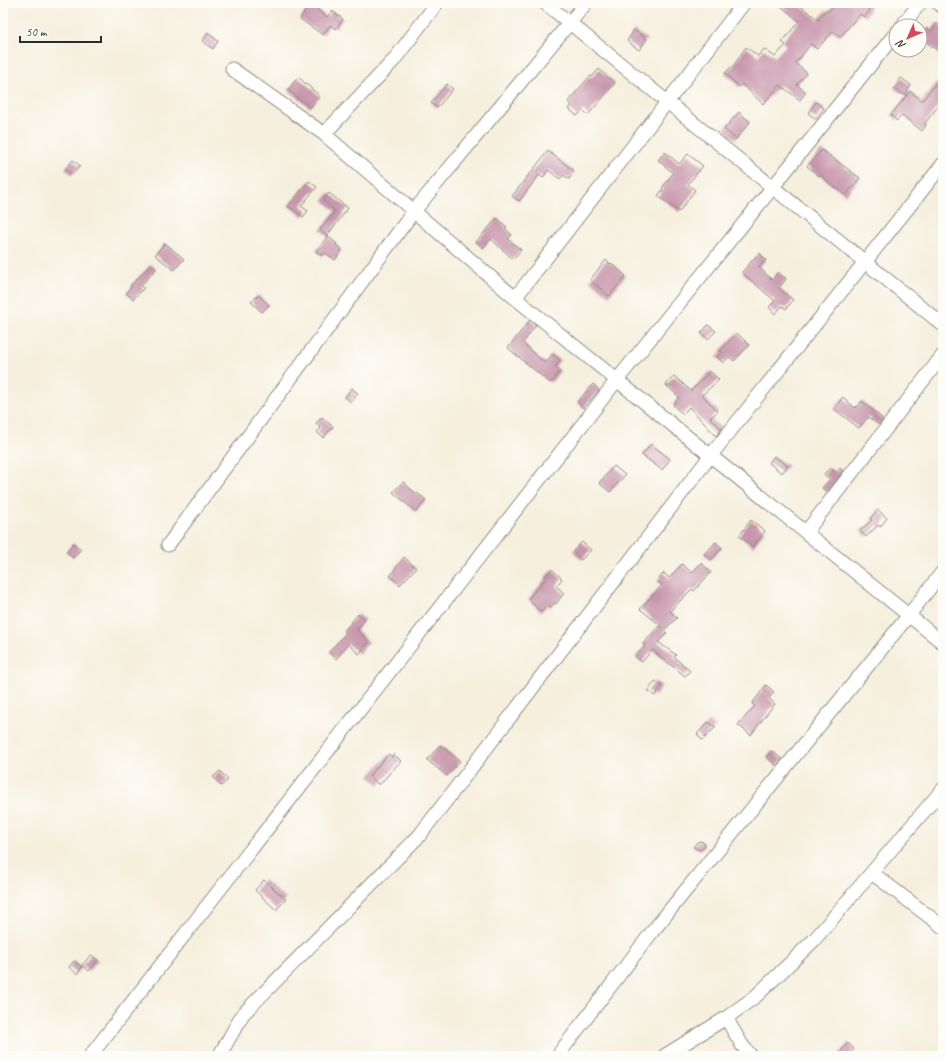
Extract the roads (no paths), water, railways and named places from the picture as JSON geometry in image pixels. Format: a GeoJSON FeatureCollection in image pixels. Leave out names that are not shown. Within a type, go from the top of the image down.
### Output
{"type":"FeatureCollection","features":[{"type":"Feature","properties":{"kind":"street"},"geometry":{"type":"LineString","coordinates":[[324,134],[394,60],[437,3]]}},
{"type":"Feature","properties":{"kind":"street"},"geometry":{"type":"LineString","coordinates":[[545,3],[943,325]]}},
{"type":"Feature","properties":{"kind":"street"},"geometry":{"type":"LineString","coordinates":[[168,545],[414,211],[586,3]]}},
{"type":"Feature","properties":{"kind":"street"},"geometry":{"type":"LineString","coordinates":[[515,298],[744,3]]}},
{"type":"Feature","properties":{"kind":"street"},"geometry":{"type":"LineString","coordinates":[[908,18],[920,3]]}},
{"type":"Feature","properties":{"kind":"street"},"geometry":{"type":"LineString","coordinates":[[938,3],[943,7]]}},
{"type":"Feature","properties":{"kind":"street"},"geometry":{"type":"LineString","coordinates":[[90,1056],[617,380],[888,43]]}},
{"type":"Feature","properties":{"kind":"street"},"geometry":{"type":"LineString","coordinates":[[232,69],[324,134],[515,298],[943,643]]}},
{"type":"Feature","properties":{"kind":"street"},"geometry":{"type":"LineString","coordinates":[[219,1056],[243,1014],[419,836],[710,455],[943,164]]}},
{"type":"Feature","properties":{"kind":"street"},"geometry":{"type":"LineString","coordinates":[[806,532],[943,355]]}},
{"type":"Feature","properties":{"kind":"street"},"geometry":{"type":"LineString","coordinates":[[559,1056],[561,1051],[652,932],[943,571]]}},
{"type":"Feature","properties":{"kind":"street"},"geometry":{"type":"LineString","coordinates":[[664,1056],[726,1018],[756,996],[814,940],[943,789]]}},
{"type":"Feature","properties":{"kind":"street"},"geometry":{"type":"LineString","coordinates":[[872,873],[943,927]]}},
{"type":"Feature","properties":{"kind":"street"},"geometry":{"type":"LineString","coordinates":[[726,1018],[742,1045],[751,1056]]}}]}
